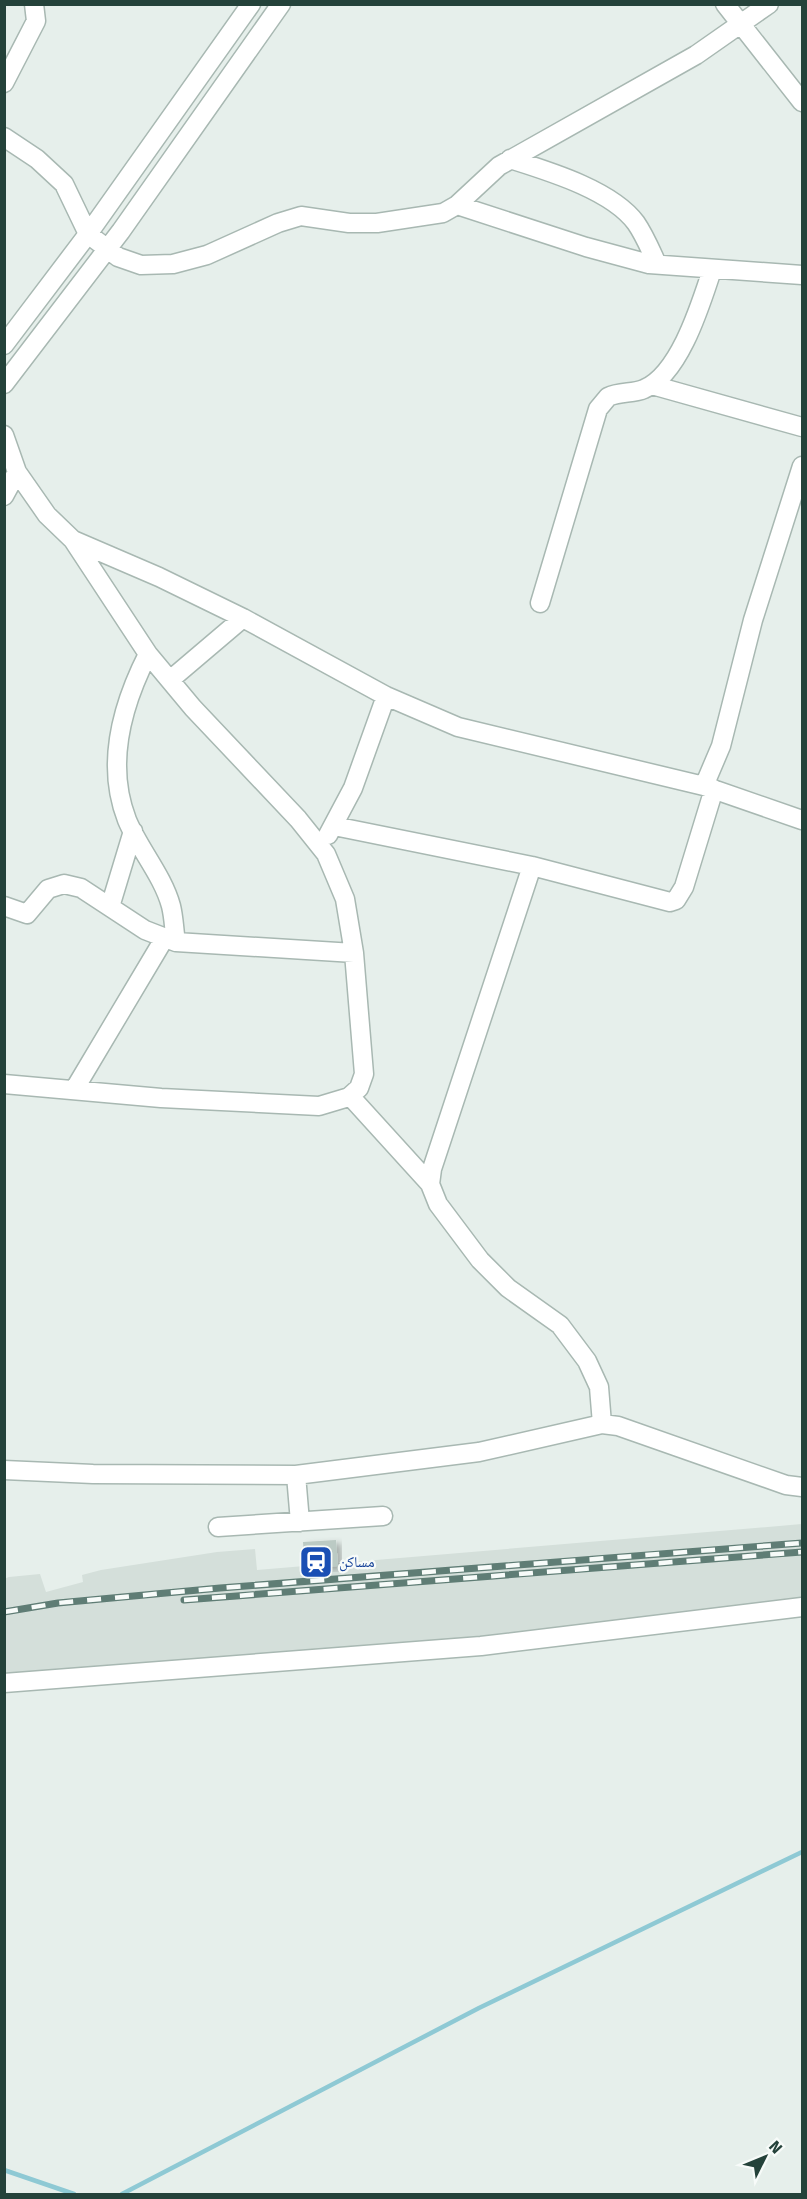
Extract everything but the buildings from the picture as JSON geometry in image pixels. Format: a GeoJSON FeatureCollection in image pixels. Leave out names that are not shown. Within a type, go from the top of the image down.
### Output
{"type":"FeatureCollection","features":[{"type":"Feature","properties":{"kind":"street"},"geometry":{"type":"LineString","coordinates":[[4,83],[36,21],[34,4]]}},
{"type":"Feature","properties":{"kind":"street"},"geometry":{"type":"LineString","coordinates":[[4,345],[88,234],[251,4]]}},
{"type":"Feature","properties":{"kind":"street"},"geometry":{"type":"LineString","coordinates":[[4,384],[107,249],[280,4]]}},
{"type":"Feature","properties":{"kind":"street"},"geometry":{"type":"LineString","coordinates":[[725,4],[802,102]]}},
{"type":"Feature","properties":{"kind":"street"},"geometry":{"type":"LineString","coordinates":[[4,137],[37,159],[64,184],[88,234],[107,249],[129,262],[172,264],[207,255],[278,223],[301,216],[349,223],[377,223],[438,215],[457,205],[482,179],[510,159],[696,55],[769,4]]}},
{"type":"Feature","properties":{"kind":"street"},"geometry":{"type":"LineString","coordinates":[[510,159],[549,171],[614,202],[636,224],[657,264]]}},
{"type":"Feature","properties":{"kind":"street"},"geometry":{"type":"LineString","coordinates":[[457,205],[586,247],[657,264],[712,270],[802,275]]}},
{"type":"Feature","properties":{"kind":"street"},"geometry":{"type":"LineString","coordinates":[[540,603],[598,410],[604,401],[614,394],[636,392],[652,385],[687,339],[697,317],[712,270]]}},
{"type":"Feature","properties":{"kind":"street"},"geometry":{"type":"LineString","coordinates":[[652,385],[802,427]]}},
{"type":"Feature","properties":{"kind":"street"},"geometry":{"type":"LineString","coordinates":[[4,435],[17,472],[46,515],[73,540],[148,654],[273,791],[326,854],[345,900],[354,953],[364,1069],[363,1082],[351,1096],[319,1106],[4,1084]]}},
{"type":"Feature","properties":{"kind":"street"},"geometry":{"type":"LineString","coordinates":[[334,826],[532,866],[660,902],[676,900],[684,887],[694,858],[709,788],[753,620],[802,466]]}},
{"type":"Feature","properties":{"kind":"street"},"geometry":{"type":"LineString","coordinates":[[4,496],[17,472]]}},
{"type":"Feature","properties":{"kind":"street"},"geometry":{"type":"LineString","coordinates":[[73,540],[159,577],[243,618],[386,696],[468,730],[709,788],[802,820]]}},
{"type":"Feature","properties":{"kind":"street"},"geometry":{"type":"LineString","coordinates":[[170,680],[243,618]]}},
{"type":"Feature","properties":{"kind":"street"},"geometry":{"type":"LineString","coordinates":[[74,1090],[170,941],[170,905],[127,819],[119,783],[116,752],[123,715],[134,681],[148,654]]}},
{"type":"Feature","properties":{"kind":"street"},"geometry":{"type":"LineString","coordinates":[[320,847],[334,826],[353,788],[386,696]]}},
{"type":"Feature","properties":{"kind":"street"},"geometry":{"type":"LineString","coordinates":[[110,907],[133,831]]}},
{"type":"Feature","properties":{"kind":"street"},"geometry":{"type":"LineString","coordinates":[[430,1184],[432,1169],[532,866]]}},
{"type":"Feature","properties":{"kind":"street"},"geometry":{"type":"LineString","coordinates":[[4,906],[27,914],[48,889],[59,884],[81,888],[170,941],[354,953]]}},
{"type":"Feature","properties":{"kind":"street"},"geometry":{"type":"LineString","coordinates":[[351,1096],[430,1184],[438,1204],[480,1260],[508,1288],[560,1325],[587,1361],[599,1387],[602,1424]]}},
{"type":"Feature","properties":{"kind":"street"},"geometry":{"type":"LineString","coordinates":[[4,1470],[93,1474],[296,1475],[479,1452],[602,1424],[618,1426],[786,1485],[802,1487]]}},
{"type":"Feature","properties":{"kind":"street"},"geometry":{"type":"LineString","coordinates":[[296,1475],[300,1522]]}},
{"type":"Feature","properties":{"kind":"street"},"geometry":{"type":"LineString","coordinates":[[218,1527],[383,1516]]}},
{"type":"Feature","properties":{"kind":"street"},"geometry":{"type":"LineString","coordinates":[[4,1683],[481,1646],[802,1607]]}},
{"type":"Feature","properties":{"kind":"shaded area"},"geometry":{"type":"Polygon","coordinates":[[[802,1524],[802,1598],[586,1628],[5,1676],[4,1579],[9,1577],[40,1574],[46,1592],[83,1582],[82,1575],[101,1570],[217,1552],[255,1549],[257,1570],[802,1524]]]}},
{"type":"Feature","properties":{"kind":"waterway"},"geometry":{"type":"LineString","coordinates":[[122,2194],[479,2008],[802,1852]]}},
{"type":"Feature","properties":{"kind":"waterway"},"geometry":{"type":"LineString","coordinates":[[4,2170],[74,2194]]}},
{"type":"Feature","properties":{"kind":"railway"},"geometry":{"type":"LineString","coordinates":[[4,1612],[58,1603],[220,1588],[802,1543]]}},
{"type":"Feature","properties":{"kind":"railway"},"geometry":{"type":"LineString","coordinates":[[184,1600],[802,1552]]}},
{"type":"Feature","properties":{"kind":"place","name":"مساكن"},"geometry":{"type":"Point","coordinates":[316,1562]}}]}
